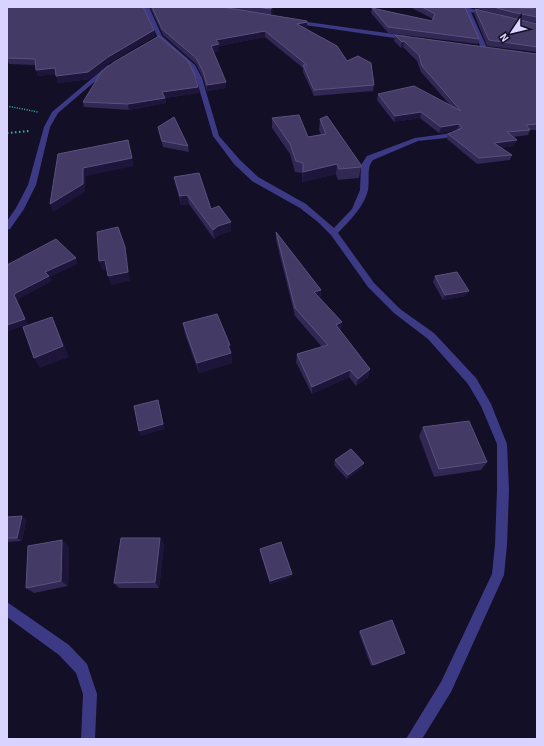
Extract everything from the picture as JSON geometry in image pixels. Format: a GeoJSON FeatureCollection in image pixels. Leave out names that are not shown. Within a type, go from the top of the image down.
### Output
{"type":"FeatureCollection","features":[{"type":"Feature","properties":{"kind":"street"},"geometry":{"type":"LineString","coordinates":[[146,7],[158,38],[192,65],[199,78],[216,136],[237,162],[255,179],[303,206],[321,220],[334,233],[371,285],[397,311],[431,336],[472,381],[486,404],[502,444],[502,537],[498,575],[446,687],[413,739]]}},
{"type":"Feature","properties":{"kind":"street"},"geometry":{"type":"LineString","coordinates":[[465,8],[491,15]]}},
{"type":"Feature","properties":{"kind":"street"},"geometry":{"type":"LineString","coordinates":[[465,8],[484,48]]}},
{"type":"Feature","properties":{"kind":"street"},"geometry":{"type":"LineString","coordinates":[[286,21],[416,39]]}},
{"type":"Feature","properties":{"kind":"street"},"geometry":{"type":"LineString","coordinates":[[476,47],[491,49]]}},
{"type":"Feature","properties":{"kind":"street"},"geometry":{"type":"LineString","coordinates":[[7,226],[20,209],[32,185],[47,127],[53,115],[67,101],[116,63]]}},
{"type":"Feature","properties":{"kind":"street"},"geometry":{"type":"LineString","coordinates":[[334,233],[354,210],[364,190],[365,165],[370,158],[395,149],[402,144],[416,139],[446,136],[456,133]]}},
{"type":"Feature","properties":{"kind":"street"},"geometry":{"type":"LineString","coordinates":[[7,609],[64,650],[82,669],[90,694],[88,739]]}},
{"type":"Feature","properties":{"kind":"path"},"geometry":{"type":"LineString","coordinates":[[7,106],[53,115]]}},
{"type":"Feature","properties":{"kind":"path"},"geometry":{"type":"LineString","coordinates":[[7,133],[47,127]]}},
{"type":"Feature","properties":{"kind":"building"},"geometry":{"type":"Polygon","coordinates":[[[7,7],[143,7],[154,30],[108,57],[88,72],[56,76],[55,68],[36,70],[35,59],[7,58],[7,7]]]}},
{"type":"Feature","properties":{"kind":"building"},"geometry":{"type":"Polygon","coordinates":[[[152,7],[222,7],[307,21],[297,24],[337,46],[347,61],[358,56],[371,63],[374,85],[314,90],[303,65],[307,65],[265,31],[216,40],[219,44],[211,46],[226,82],[207,85],[203,71],[196,58],[162,29],[152,7]]]}},
{"type":"Feature","properties":{"kind":"building"},"geometry":{"type":"Polygon","coordinates":[[[255,7],[272,7],[271,9],[255,7]]]}},
{"type":"Feature","properties":{"kind":"building"},"geometry":{"type":"Polygon","coordinates":[[[422,7],[465,7],[479,39],[388,27],[372,8],[432,21],[435,14],[422,7]]]}},
{"type":"Feature","properties":{"kind":"building"},"geometry":{"type":"Polygon","coordinates":[[[493,7],[537,9],[537,17],[512,12],[493,7]]]}},
{"type":"Feature","properties":{"kind":"building"},"geometry":{"type":"Polygon","coordinates":[[[475,9],[537,24],[537,47],[489,40],[475,9]]]}},
{"type":"Feature","properties":{"kind":"building"},"geometry":{"type":"Polygon","coordinates":[[[395,35],[537,54],[537,124],[526,125],[530,130],[507,132],[517,140],[494,143],[512,155],[479,158],[448,134],[462,128],[459,124],[441,127],[421,112],[395,116],[378,94],[414,86],[461,111],[422,66],[419,55],[395,35]]]}},
{"type":"Feature","properties":{"kind":"building"},"geometry":{"type":"Polygon","coordinates":[[[159,36],[188,61],[194,73],[198,87],[162,92],[165,98],[128,104],[83,102],[102,71],[114,62],[159,36]]]}},
{"type":"Feature","properties":{"kind":"building"},"geometry":{"type":"Polygon","coordinates":[[[299,115],[308,137],[326,134],[320,119],[327,116],[361,167],[339,169],[337,164],[303,172],[303,163],[296,161],[290,144],[272,118],[299,115]]]}},
{"type":"Feature","properties":{"kind":"building"},"geometry":{"type":"Polygon","coordinates":[[[174,117],[188,146],[162,141],[158,127],[174,117]]]}},
{"type":"Feature","properties":{"kind":"building"},"geometry":{"type":"Polygon","coordinates":[[[128,140],[132,158],[83,168],[83,184],[50,204],[58,154],[128,140]]]}},
{"type":"Feature","properties":{"kind":"building"},"geometry":{"type":"Polygon","coordinates":[[[199,173],[211,209],[219,206],[231,222],[218,226],[213,230],[187,195],[180,196],[174,177],[199,173]]]}},
{"type":"Feature","properties":{"kind":"building"},"geometry":{"type":"Polygon","coordinates":[[[118,227],[125,247],[128,272],[108,276],[105,260],[99,261],[97,232],[118,227]]]}},
{"type":"Feature","properties":{"kind":"building"},"geometry":{"type":"Polygon","coordinates":[[[276,232],[321,290],[314,292],[342,322],[336,325],[370,369],[358,379],[350,370],[312,387],[297,354],[328,345],[295,308],[276,232]]]}},
{"type":"Feature","properties":{"kind":"building"},"geometry":{"type":"Polygon","coordinates":[[[56,239],[76,258],[45,272],[49,276],[16,293],[14,295],[25,319],[7,325],[7,265],[56,239]]]}},
{"type":"Feature","properties":{"kind":"building"},"geometry":{"type":"Polygon","coordinates":[[[457,272],[469,291],[445,295],[435,276],[457,272]]]}},
{"type":"Feature","properties":{"kind":"building"},"geometry":{"type":"Polygon","coordinates":[[[217,314],[230,345],[228,346],[231,353],[197,363],[183,323],[217,314]]]}},
{"type":"Feature","properties":{"kind":"building"},"geometry":{"type":"Polygon","coordinates":[[[52,317],[63,346],[34,358],[23,327],[52,317]]]}},
{"type":"Feature","properties":{"kind":"building"},"geometry":{"type":"Polygon","coordinates":[[[158,400],[163,424],[139,431],[134,406],[158,400]]]}},
{"type":"Feature","properties":{"kind":"building"},"geometry":{"type":"Polygon","coordinates":[[[469,421],[487,462],[439,469],[423,427],[469,421]]]}},
{"type":"Feature","properties":{"kind":"building"},"geometry":{"type":"Polygon","coordinates":[[[351,449],[364,463],[348,475],[335,460],[351,449]]]}},
{"type":"Feature","properties":{"kind":"building"},"geometry":{"type":"Polygon","coordinates":[[[22,516],[17,538],[7,538],[7,517],[22,516]]]}},
{"type":"Feature","properties":{"kind":"building"},"geometry":{"type":"Polygon","coordinates":[[[121,538],[160,538],[155,582],[114,583],[121,538]]]}},
{"type":"Feature","properties":{"kind":"building"},"geometry":{"type":"Polygon","coordinates":[[[62,540],[61,581],[26,588],[28,546],[62,540]]]}},
{"type":"Feature","properties":{"kind":"building"},"geometry":{"type":"Polygon","coordinates":[[[281,542],[292,574],[270,581],[260,549],[281,542]]]}},
{"type":"Feature","properties":{"kind":"building"},"geometry":{"type":"Polygon","coordinates":[[[392,620],[405,653],[373,665],[360,631],[392,620]]]}}]}
